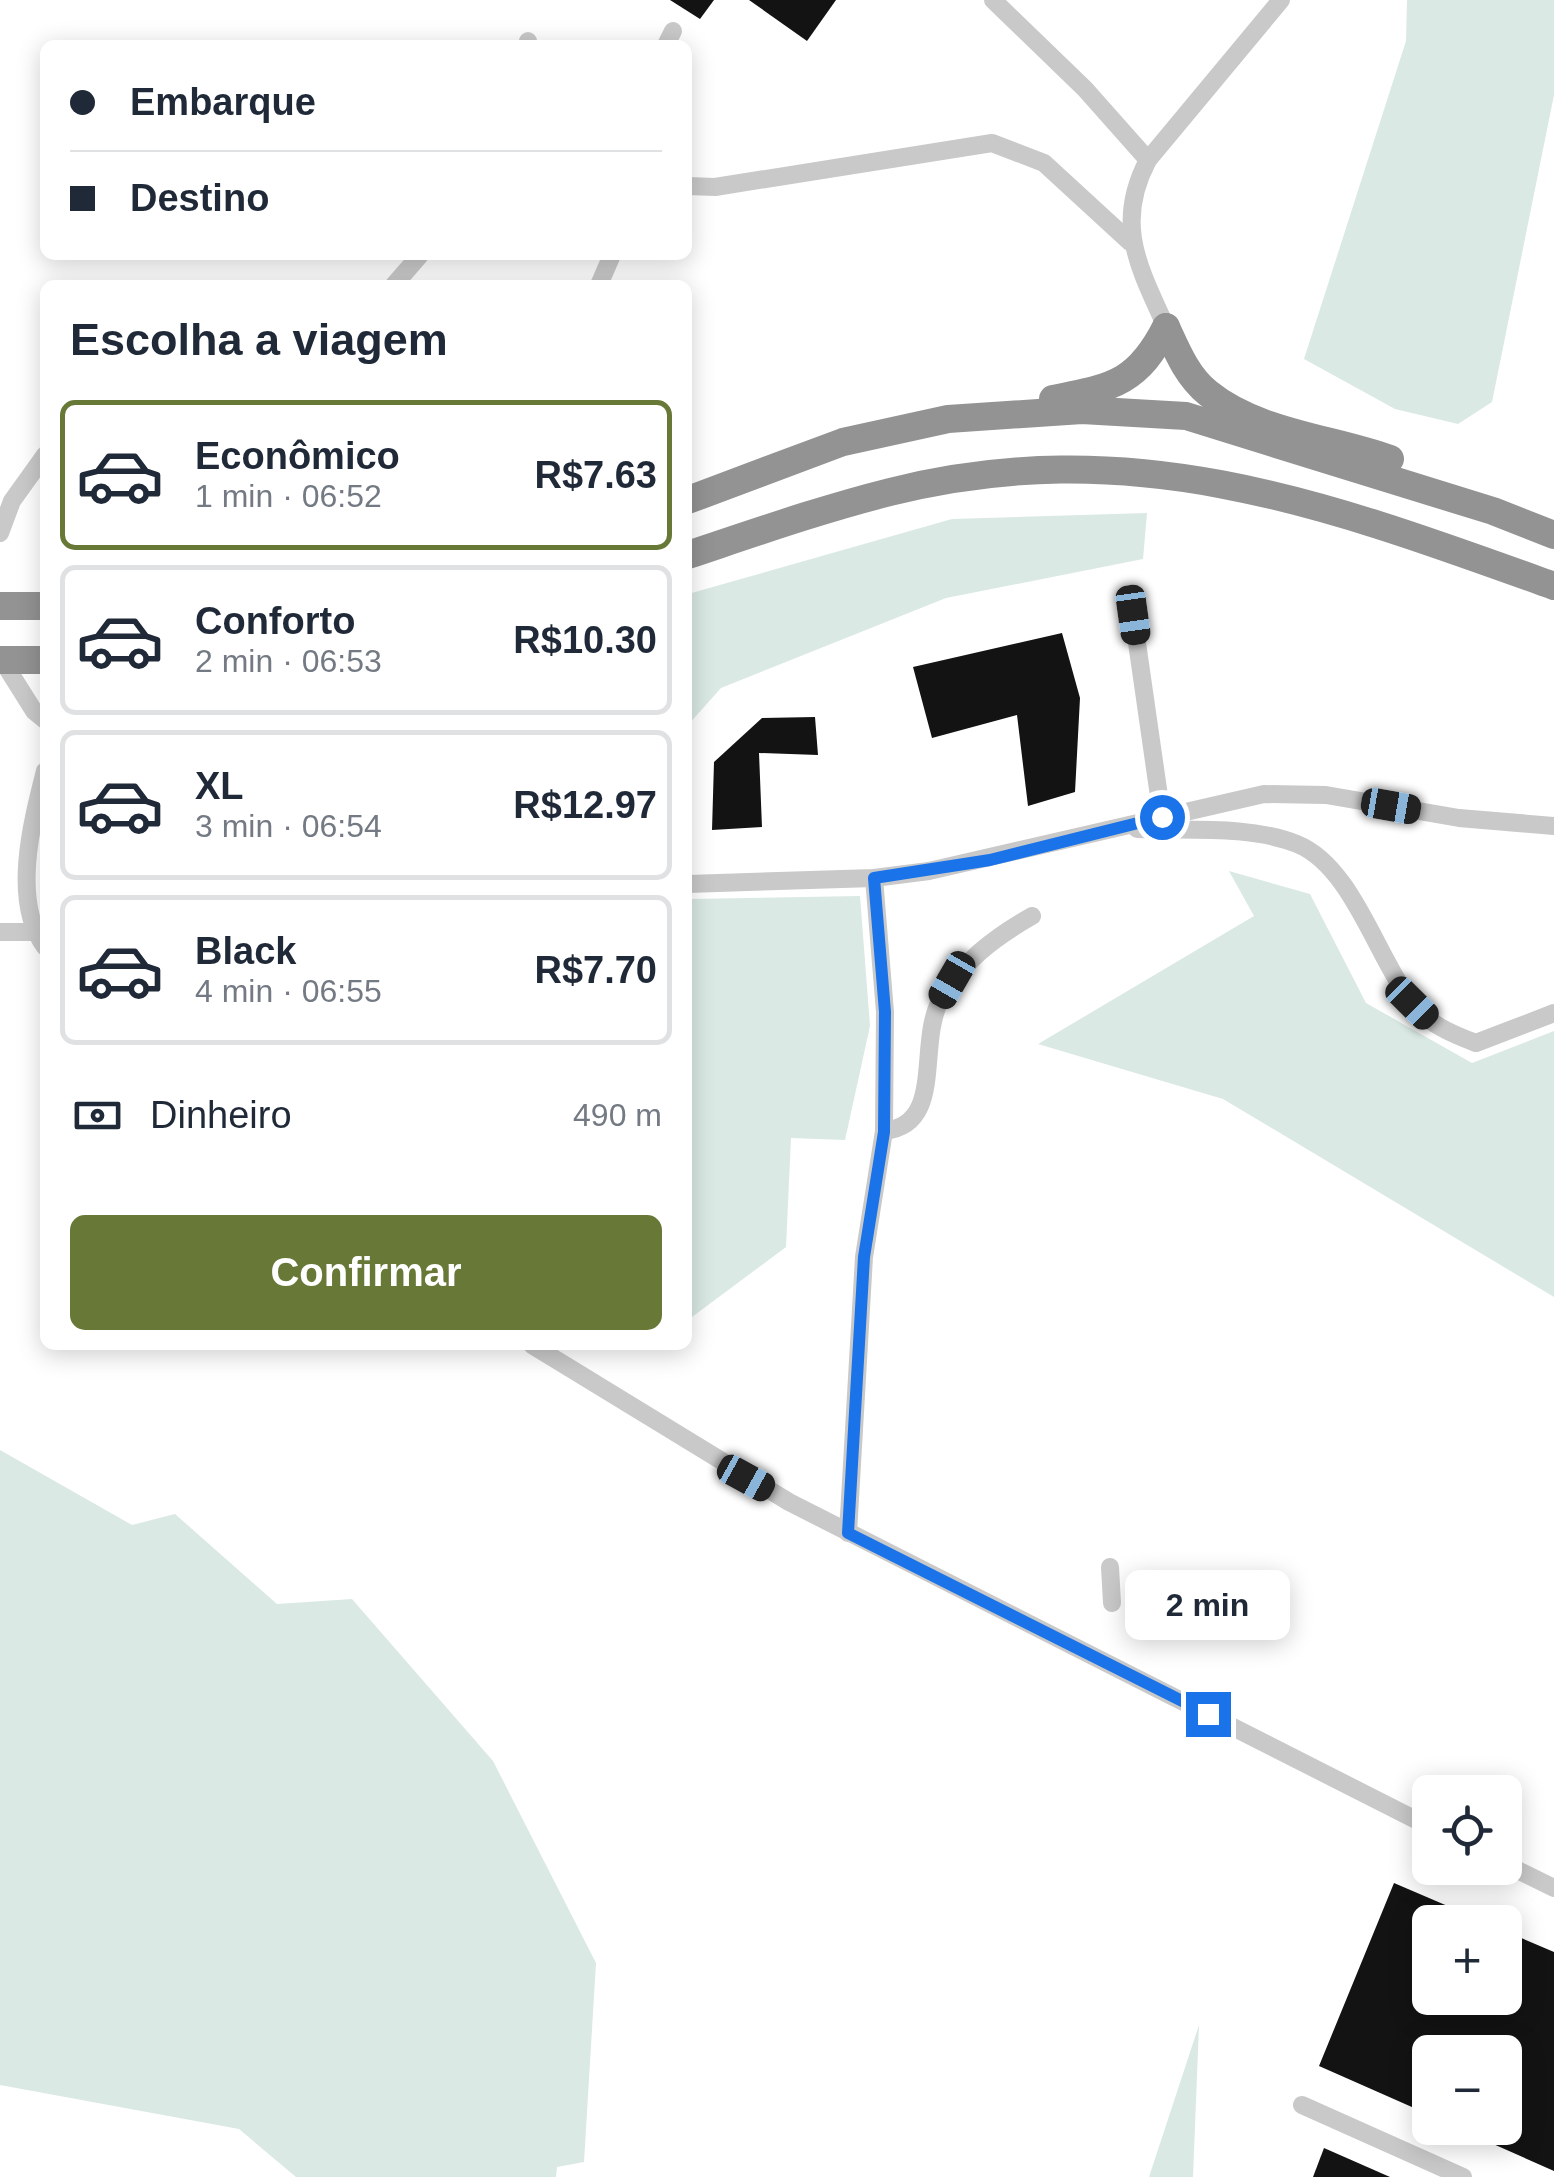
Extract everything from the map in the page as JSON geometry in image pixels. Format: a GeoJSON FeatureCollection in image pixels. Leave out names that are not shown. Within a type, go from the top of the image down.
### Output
{"type":"FeatureCollection","features":[{"type":"Feature","properties":{"kind":"highway"},"geometry":{"type":"LineString","coordinates":[[692,499],[843,442],[1121,383],[1151,358],[1166,328]]}},
{"type":"Feature","properties":{"kind":"highway"},"geometry":{"type":"LineString","coordinates":[[1166,328],[1184,365],[1199,384],[1241,413],[1426,473],[1493,512]]}},
{"type":"Feature","properties":{"kind":"highway"},"geometry":{"type":"LineString","coordinates":[[961,418],[1082,410],[1186,416],[1493,512],[1554,535]]}},
{"type":"Feature","properties":{"kind":"highway"},"geometry":{"type":"LineString","coordinates":[[692,554],[891,492],[970,477],[1129,470],[1207,479],[1291,497],[1378,523],[1554,586]]}},
{"type":"Feature","properties":{"kind":"highway"},"geometry":{"type":"LineString","coordinates":[[0,606],[40,606]]}},
{"type":"Feature","properties":{"kind":"highway"},"geometry":{"type":"LineString","coordinates":[[1,660],[40,660]]}},
{"type":"Feature","properties":{"kind":"street"},"geometry":{"type":"LineString","coordinates":[[994,0],[1085,89],[1148,160]]}},
{"type":"Feature","properties":{"kind":"street"},"geometry":{"type":"LineString","coordinates":[[1130,242],[1135,188],[1148,160],[1281,0]]}},
{"type":"Feature","properties":{"kind":"street"},"geometry":{"type":"LineString","coordinates":[[692,186],[715,187],[992,143],[1044,163],[1130,242],[1166,328]]}},
{"type":"Feature","properties":{"kind":"street"},"geometry":{"type":"LineString","coordinates":[[398,280],[416,260]]}},
{"type":"Feature","properties":{"kind":"street"},"geometry":{"type":"LineString","coordinates":[[0,534],[12,501],[40,461]]}},
{"type":"Feature","properties":{"kind":"street"},"geometry":{"type":"LineString","coordinates":[[1133,615],[1162,817]]}},
{"type":"Feature","properties":{"kind":"street"},"geometry":{"type":"LineString","coordinates":[[1,660],[40,716]]}},
{"type":"Feature","properties":{"kind":"street"},"geometry":{"type":"LineString","coordinates":[[0,932],[39,939],[29,903],[31,835],[40,793]]}},
{"type":"Feature","properties":{"kind":"street"},"geometry":{"type":"LineString","coordinates":[[692,884],[874,878],[990,860],[1264,794],[1326,795],[1459,818],[1554,826]]}},
{"type":"Feature","properties":{"kind":"street"},"geometry":{"type":"LineString","coordinates":[[1127,828],[1257,835],[1295,843],[1314,852],[1348,894],[1412,1003],[1446,1032],[1476,1043],[1554,1012]]}},
{"type":"Feature","properties":{"kind":"street"},"geometry":{"type":"LineString","coordinates":[[848,1533],[864,1257],[884,1132],[885,1012],[874,878]]}},
{"type":"Feature","properties":{"kind":"street"},"geometry":{"type":"LineString","coordinates":[[884,1132],[910,1125],[921,1106],[930,1026],[952,980],[992,942],[1032,916]]}},
{"type":"Feature","properties":{"kind":"street"},"geometry":{"type":"LineString","coordinates":[[540,1350],[730,1468],[848,1533],[1412,1818]]}},
{"type":"Feature","properties":{"kind":"street"},"geometry":{"type":"LineString","coordinates":[[1110,1567],[1112,1603]]}},
{"type":"Feature","properties":{"kind":"street"},"geometry":{"type":"LineString","coordinates":[[1522,1872],[1554,1888]]}},
{"type":"Feature","properties":{"kind":"street"},"geometry":{"type":"LineString","coordinates":[[1302,2105],[1462,2177]]}},
{"type":"Feature","properties":{"kind":"shaded area"},"geometry":{"type":"Polygon","coordinates":[[[1407,0],[1554,0],[1554,95],[1492,402],[1458,424],[1395,409],[1304,359],[1406,41],[1407,0]]]}},
{"type":"Feature","properties":{"kind":"shaded area"},"geometry":{"type":"Polygon","coordinates":[[[1147,513],[1143,559],[946,598],[721,688],[692,721],[692,593],[952,519],[1147,513]]]}},
{"type":"Feature","properties":{"kind":"shaded area"},"geometry":{"type":"Polygon","coordinates":[[[1229,871],[1310,894],[1366,1003],[1472,1063],[1554,1031],[1554,1297],[1223,1099],[1038,1044],[1254,916],[1229,871]]]}},
{"type":"Feature","properties":{"kind":"shaded area"},"geometry":{"type":"Polygon","coordinates":[[[860,896],[870,1026],[845,1140],[791,1138],[786,1247],[692,1317],[692,899],[860,896]]]}},
{"type":"Feature","properties":{"kind":"shaded area"},"geometry":{"type":"Polygon","coordinates":[[[0,1450],[132,1525],[175,1514],[277,1604],[352,1599],[493,1761],[596,1963],[584,2162],[557,2167],[556,2177],[296,2177],[239,2129],[0,2085],[0,1450]]]}},
{"type":"Feature","properties":{"kind":"shaded area"},"geometry":{"type":"Polygon","coordinates":[[[1199,2025],[1193,2177],[1149,2177],[1199,2025]]]}},
{"type":"Feature","properties":{"kind":"building"},"geometry":{"type":"Polygon","coordinates":[[[670,0],[714,0],[700,19],[670,0]]]}},
{"type":"Feature","properties":{"kind":"building"},"geometry":{"type":"Polygon","coordinates":[[[749,0],[836,0],[807,41],[749,0]]]}},
{"type":"Feature","properties":{"kind":"building"},"geometry":{"type":"Polygon","coordinates":[[[1062,633],[1080,698],[1075,792],[1028,806],[1017,715],[932,738],[913,667],[1062,633]]]}},
{"type":"Feature","properties":{"kind":"building"},"geometry":{"type":"Polygon","coordinates":[[[815,717],[818,755],[759,753],[762,827],[712,830],[714,762],[762,718],[815,717]]]}},
{"type":"Feature","properties":{"kind":"building"},"geometry":{"type":"Polygon","coordinates":[[[1394,1883],[1445,1905],[1412,1905],[1412,2015],[1522,2015],[1522,1938],[1554,1952],[1554,2171],[1495,2145],[1522,2145],[1522,2035],[1412,2035],[1412,2107],[1319,2066],[1394,1883]]]}},
{"type":"Feature","properties":{"kind":"building"},"geometry":{"type":"Polygon","coordinates":[[[1324,2148],[1390,2177],[1313,2177],[1324,2148]]]}},
{"type":"Feature","properties":{"kind":"route"},"geometry":{"type":"LineString","coordinates":[[1162,817],[990,860],[874,878],[885,1012],[884,1132],[864,1257],[848,1533],[1208,1714]]}}]}
